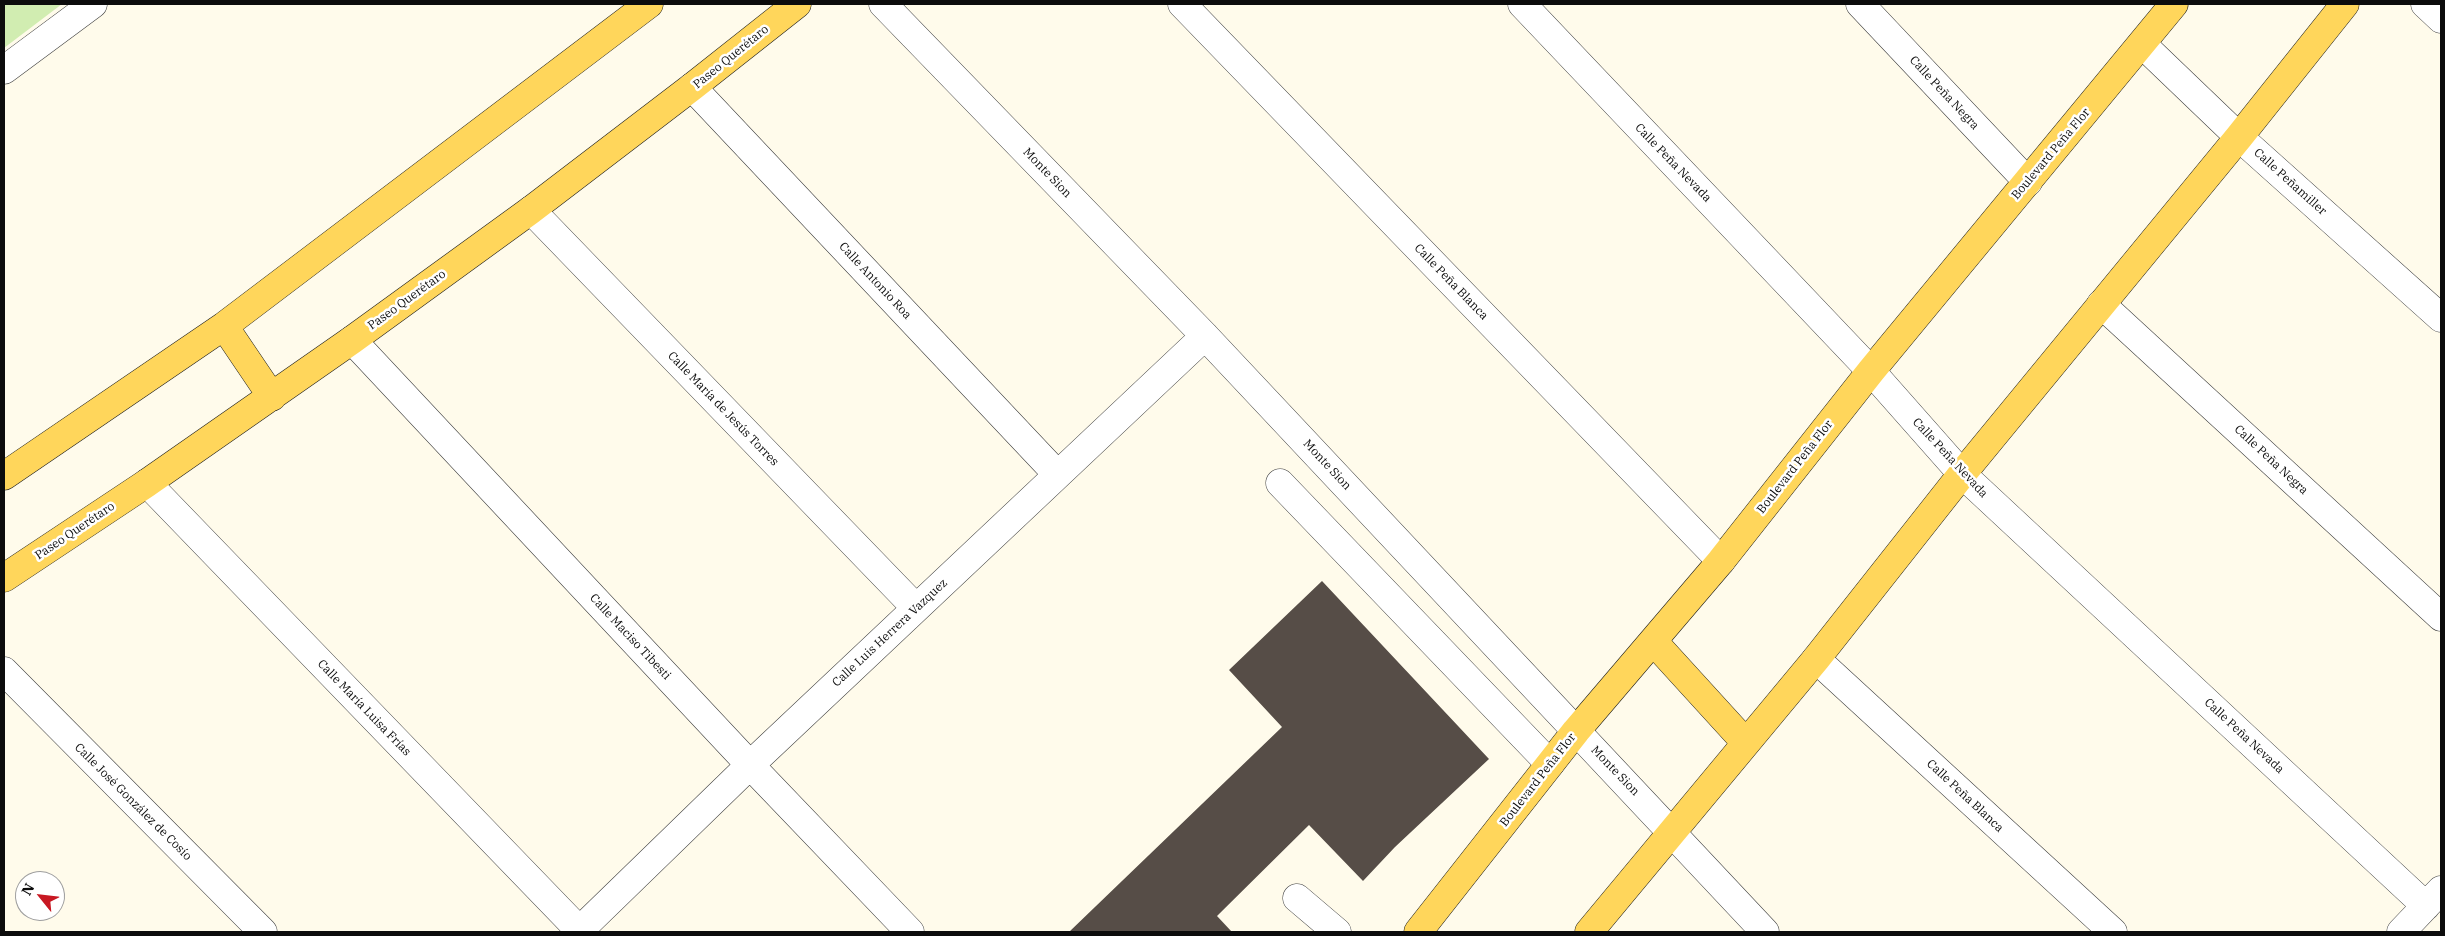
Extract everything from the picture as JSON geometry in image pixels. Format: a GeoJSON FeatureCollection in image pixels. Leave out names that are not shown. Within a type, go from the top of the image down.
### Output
{"type":"FeatureCollection","features":[{"type":"Feature","properties":{"kind":"main road"},"geometry":{"type":"LineString","coordinates":[[4,476],[224,326],[649,4]]}},
{"type":"Feature","properties":{"kind":"main road","name":"Paseo Querétaro"},"geometry":{"type":"LineString","coordinates":[[4,578],[147,483],[352,340],[531,210],[797,4]]}},
{"type":"Feature","properties":{"kind":"main road","name":"Boulevard Peña Flor"},"geometry":{"type":"LineString","coordinates":[[1418,932],[1576,731],[1720,561],[1871,372],[2174,4]]}},
{"type":"Feature","properties":{"kind":"main road"},"geometry":{"type":"LineString","coordinates":[[1588,932],[1816,659],[1962,474],[2240,137],[2344,4]]}},
{"type":"Feature","properties":{"kind":"main road"},"geometry":{"type":"LineString","coordinates":[[224,326],[272,397]]}},
{"type":"Feature","properties":{"kind":"main road"},"geometry":{"type":"LineString","coordinates":[[1653,641],[1746,743]]}},
{"type":"Feature","properties":{"kind":"street"},"geometry":{"type":"LineString","coordinates":[[4,70],[93,4]]}},
{"type":"Feature","properties":{"kind":"street","name":"Monte Sion"},"geometry":{"type":"LineString","coordinates":[[883,4],[1205,336],[1765,932]]}},
{"type":"Feature","properties":{"kind":"street","name":"Calle Peña Blanca"},"geometry":{"type":"LineString","coordinates":[[1182,4],[1720,561]]}},
{"type":"Feature","properties":{"kind":"street","name":"Calle Peña Nevada"},"geometry":{"type":"LineString","coordinates":[[1522,4],[1871,372],[1962,474],[2434,898]]}},
{"type":"Feature","properties":{"kind":"street","name":"Calle Peña Negra"},"geometry":{"type":"LineString","coordinates":[[1860,4],[2028,182]]}},
{"type":"Feature","properties":{"kind":"street"},"geometry":{"type":"LineString","coordinates":[[2425,4],[2441,19]]}},
{"type":"Feature","properties":{"kind":"street","name":"Calle Peñamiller"},"geometry":{"type":"LineString","coordinates":[[2142,44],[2240,137],[2441,318]]}},
{"type":"Feature","properties":{"kind":"street","name":"Calle Antonio Roa"},"geometry":{"type":"LineString","coordinates":[[692,87],[1058,474]]}},
{"type":"Feature","properties":{"kind":"street","name":"Calle María de Jesús Torres"},"geometry":{"type":"LineString","coordinates":[[531,210],[916,608]]}},
{"type":"Feature","properties":{"kind":"street","name":"Calle Peña Negra"},"geometry":{"type":"LineString","coordinates":[[2101,304],[2441,617]]}},
{"type":"Feature","properties":{"kind":"street","name":"Calle Luis Herrera Vazquez"},"geometry":{"type":"LineString","coordinates":[[580,932],[750,766],[1205,336]]}},
{"type":"Feature","properties":{"kind":"street","name":"Calle Maciso Tibesti"},"geometry":{"type":"LineString","coordinates":[[352,340],[750,766],[910,932]]}},
{"type":"Feature","properties":{"kind":"street","name":"Calle María Luisa Frías"},"geometry":{"type":"LineString","coordinates":[[147,483],[580,932]]}},
{"type":"Feature","properties":{"kind":"street"},"geometry":{"type":"LineString","coordinates":[[1280,483],[1550,764]]}},
{"type":"Feature","properties":{"kind":"street","name":"Calle Peña Blanca"},"geometry":{"type":"LineString","coordinates":[[1816,659],[2113,932]]}},
{"type":"Feature","properties":{"kind":"street","name":"Calle José González de Cosío"},"geometry":{"type":"LineString","coordinates":[[4,671],[263,932]]}},
{"type":"Feature","properties":{"kind":"street"},"geometry":{"type":"LineString","coordinates":[[1297,898],[1337,932]]}},
{"type":"Feature","properties":{"kind":"street"},"geometry":{"type":"LineString","coordinates":[[2400,932],[2434,898]]}},
{"type":"Feature","properties":{"kind":"green space"},"geometry":{"type":"Polygon","coordinates":[[[4,4],[62,4],[4,48],[4,4]]]}},
{"type":"Feature","properties":{"kind":"building"},"geometry":{"type":"Polygon","coordinates":[[[1322,581],[1489,759],[1395,847],[1363,881],[1309,825],[1217,916],[1232,932],[1069,932],[1282,727],[1229,670],[1322,581]]]}}]}
